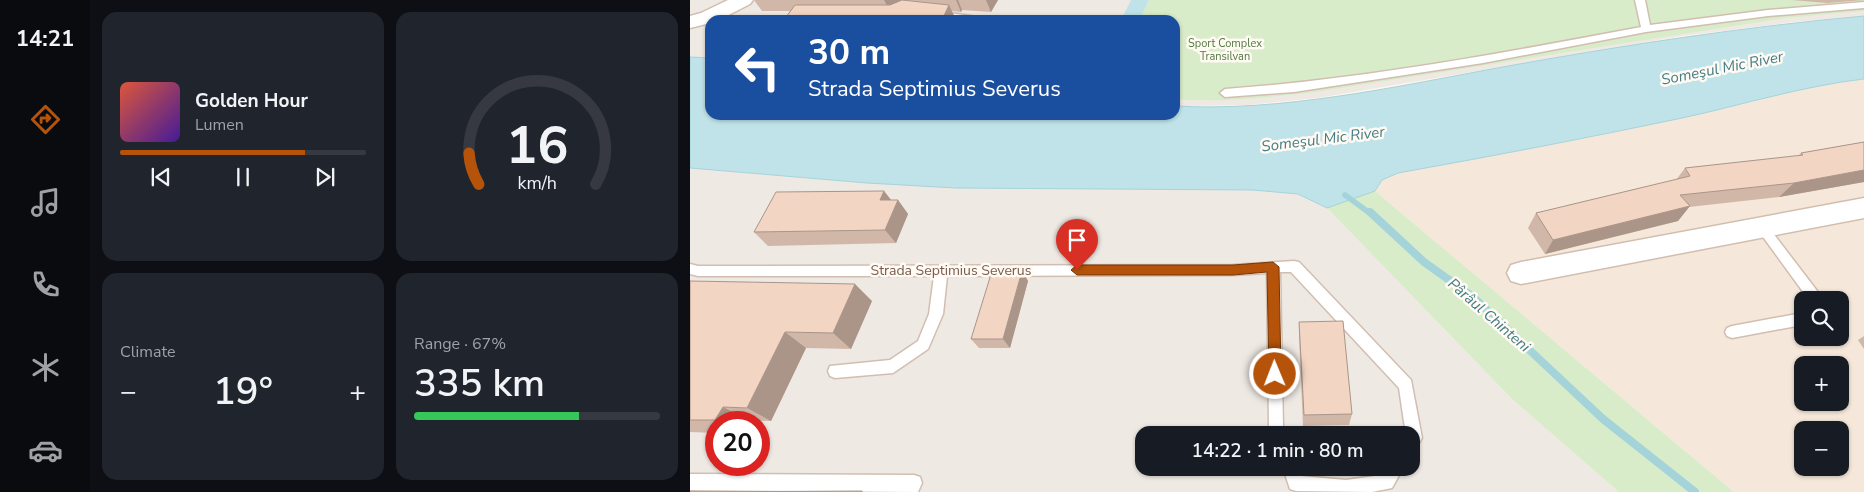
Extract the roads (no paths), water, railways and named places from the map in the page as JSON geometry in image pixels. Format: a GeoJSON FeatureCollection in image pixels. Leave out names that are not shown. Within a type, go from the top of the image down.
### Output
{"type":"FeatureCollection","features":[{"type":"Feature","properties":{"kind":"street"},"geometry":{"type":"LineString","coordinates":[[713,15],[744,0]]}},
{"type":"Feature","properties":{"kind":"street"},"geometry":{"type":"LineString","coordinates":[[1521,273],[1864,208]]}},
{"type":"Feature","properties":{"kind":"lane"},"geometry":{"type":"LineString","coordinates":[[1640,0],[1646,29]]}},
{"type":"Feature","properties":{"kind":"lane"},"geometry":{"type":"LineString","coordinates":[[1225,93],[1294,88],[1482,60],[1646,29],[1768,13],[1864,5]]}},
{"type":"Feature","properties":{"kind":"lane"},"geometry":{"type":"LineString","coordinates":[[928,13],[956,15]]}},
{"type":"Feature","properties":{"kind":"lane"},"geometry":{"type":"LineString","coordinates":[[1762,227],[1811,291]]}},
{"type":"Feature","properties":{"kind":"lane","name":"Strada Septimius Severus"},"geometry":{"type":"LineString","coordinates":[[690,269],[698,271],[1233,270],[1294,266],[1406,385],[1412,426]]}},
{"type":"Feature","properties":{"kind":"lane"},"geometry":{"type":"LineString","coordinates":[[1273,267],[1276,426]]}},
{"type":"Feature","properties":{"kind":"lane"},"geometry":{"type":"LineString","coordinates":[[834,371],[893,366],[923,345],[936,314],[941,270]]}},
{"type":"Feature","properties":{"kind":"lane"},"geometry":{"type":"LineString","coordinates":[[1732,332],[1794,321]]}},
{"type":"Feature","properties":{"kind":"lane"},"geometry":{"type":"LineString","coordinates":[[1294,476],[1296,483],[1346,488],[1386,482],[1390,476]]}},
{"type":"Feature","properties":{"kind":"lane"},"geometry":{"type":"LineString","coordinates":[[690,482],[914,483],[910,492]]}},
{"type":"Feature","properties":{"kind":"water","name":"Someşul Mic River"},"geometry":{"type":"Polygon","coordinates":[[[1864,16],[1864,79],[1795,91],[1611,133],[1398,173],[1382,180],[1375,191],[1327,208],[1298,194],[1253,190],[956,188],[867,183],[690,168],[690,57],[705,58],[705,120],[1180,120],[1180,106],[1215,107],[1296,102],[1378,90],[1634,45],[1772,26],[1864,16]]]}},
{"type":"Feature","properties":{"kind":"waterway"},"geometry":{"type":"LineString","coordinates":[[1132,15],[1140,0]]}},
{"type":"Feature","properties":{"kind":"waterway","name":"Pârâul Chinteni"},"geometry":{"type":"LineString","coordinates":[[1345,195],[1371,214]]}},
{"type":"Feature","properties":{"kind":"waterway","name":"Pârâul Chinteni"},"geometry":{"type":"LineString","coordinates":[[1370,212],[1424,262],[1473,297],[1603,419],[1695,492]]}},
{"type":"Feature","properties":{"kind":"park label","name":"Sport Complex Transilvan"},"geometry":{"type":"Point","coordinates":[1225,49]}}]}
